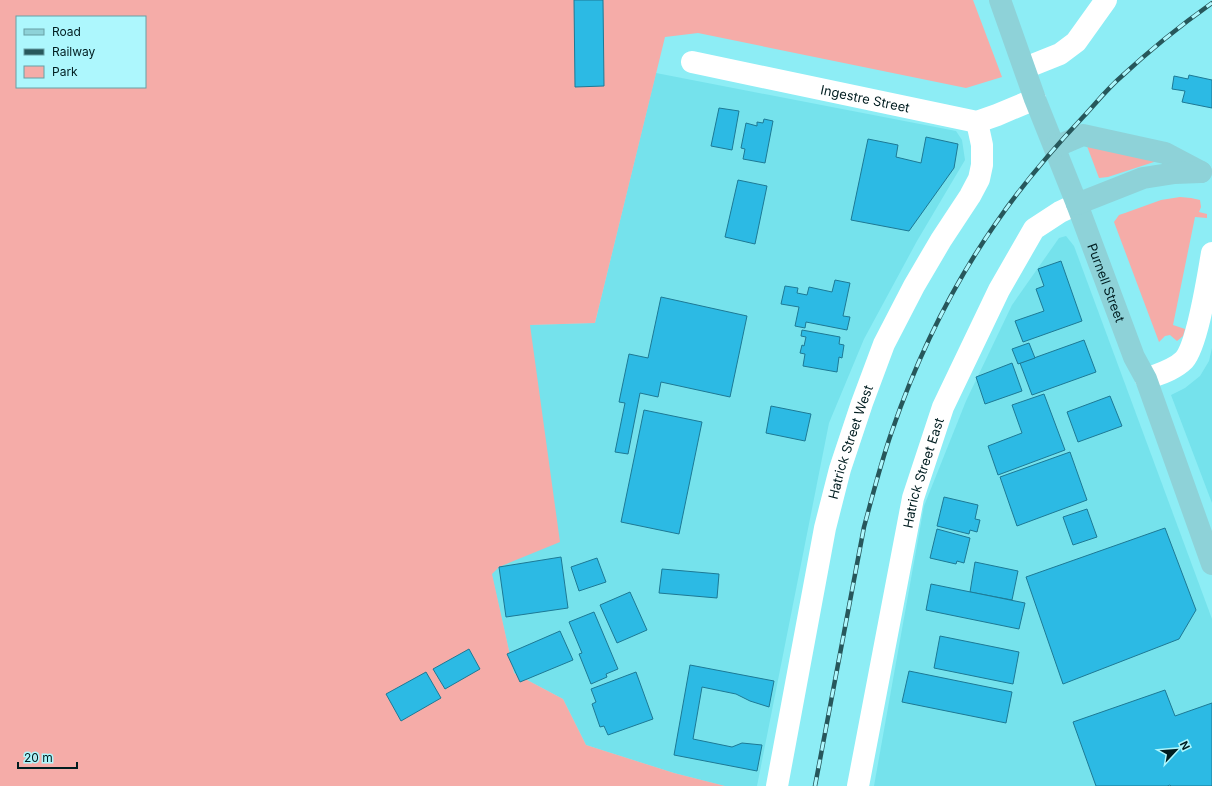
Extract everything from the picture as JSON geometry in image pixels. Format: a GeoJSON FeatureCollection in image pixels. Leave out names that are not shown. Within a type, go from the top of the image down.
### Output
{"type":"FeatureCollection","features":[{"type":"Feature","properties":{"kind":"main road","name":"Purnell Street"},"geometry":{"type":"LineString","coordinates":[[1000,0],[1035,99],[1077,204],[1134,357],[1146,379],[1212,564]]}},
{"type":"Feature","properties":{"kind":"main road"},"geometry":{"type":"LineString","coordinates":[[1055,147],[1083,135],[1165,154],[1206,173]]}},
{"type":"Feature","properties":{"kind":"main road"},"geometry":{"type":"LineString","coordinates":[[1077,204],[1143,178],[1175,173],[1206,173]]}},
{"type":"Feature","properties":{"kind":"street"},"geometry":{"type":"LineString","coordinates":[[1025,68],[1060,54],[1076,42],[1106,0]]}},
{"type":"Feature","properties":{"kind":"street","name":"Ingestre Street"},"geometry":{"type":"LineString","coordinates":[[692,62],[977,122]]}},
{"type":"Feature","properties":{"kind":"street"},"geometry":{"type":"LineString","coordinates":[[977,122],[1035,99]]}},
{"type":"Feature","properties":{"kind":"street","name":"Hatrick Street West"},"geometry":{"type":"LineString","coordinates":[[777,786],[825,528],[840,469],[884,344],[914,286],[979,179],[982,164],[982,145],[977,122]]}},
{"type":"Feature","properties":{"kind":"street","name":"Hatrick Street East"},"geometry":{"type":"LineString","coordinates":[[858,786],[913,498],[943,407],[999,290],[1034,229],[1060,212],[1077,204]]}},
{"type":"Feature","properties":{"kind":"street"},"geometry":{"type":"LineString","coordinates":[[1146,379],[1174,368],[1185,359],[1198,323],[1212,252]]}},
{"type":"Feature","properties":{"kind":"shaded area"},"geometry":{"type":"Polygon","coordinates":[[[656,73],[956,131],[962,140],[965,160],[917,241],[864,339],[829,423],[757,786],[725,786],[674,773],[586,745],[563,699],[514,673],[488,558],[528,325],[595,323],[656,73]]]}},
{"type":"Feature","properties":{"kind":"shaded area"},"geometry":{"type":"Polygon","coordinates":[[[1066,236],[1074,246],[1212,619],[1212,786],[874,786],[924,506],[966,401],[1012,305],[1059,238],[1066,236]]]}},
{"type":"Feature","properties":{"kind":"shaded area"},"geometry":{"type":"Polygon","coordinates":[[[1212,348],[1212,503],[1171,395],[1185,388],[1200,376],[1209,361],[1212,348]]]}},
{"type":"Feature","properties":{"kind":"green space"},"geometry":{"type":"Polygon","coordinates":[[[0,0],[973,0],[1002,77],[966,88],[698,33],[665,37],[595,323],[530,325],[560,542],[499,567],[492,574],[514,673],[563,699],[586,745],[674,773],[725,786],[0,786],[0,0]]]}},
{"type":"Feature","properties":{"kind":"green space"},"geometry":{"type":"Polygon","coordinates":[[[1087,146],[1157,161],[1108,177],[1099,178],[1087,146]]]}},
{"type":"Feature","properties":{"kind":"green space"},"geometry":{"type":"Polygon","coordinates":[[[1180,197],[1200,200],[1201,207],[1199,212],[1207,214],[1207,218],[1195,217],[1173,325],[1185,329],[1183,336],[1177,341],[1170,335],[1165,336],[1159,342],[1114,222],[1119,215],[1161,200],[1180,197]]]}},
{"type":"Feature","properties":{"kind":"building"},"geometry":{"type":"Polygon","coordinates":[[[574,0],[603,0],[604,86],[575,87],[574,0]]]}},
{"type":"Feature","properties":{"kind":"building"},"geometry":{"type":"Polygon","coordinates":[[[1189,75],[1212,80],[1212,108],[1182,102],[1185,91],[1172,89],[1174,76],[1188,79],[1189,75]]]}},
{"type":"Feature","properties":{"kind":"building"},"geometry":{"type":"Polygon","coordinates":[[[719,108],[739,111],[732,150],[711,146],[719,108]]]}},
{"type":"Feature","properties":{"kind":"building"},"geometry":{"type":"Polygon","coordinates":[[[764,119],[773,121],[765,163],[743,159],[745,149],[741,148],[746,123],[757,126],[757,122],[763,123],[764,119]]]}},
{"type":"Feature","properties":{"kind":"building"},"geometry":{"type":"Polygon","coordinates":[[[926,137],[958,144],[954,168],[909,231],[851,220],[868,139],[898,145],[896,157],[921,163],[926,137]]]}},
{"type":"Feature","properties":{"kind":"building"},"geometry":{"type":"Polygon","coordinates":[[[738,180],[767,186],[755,244],[725,237],[738,180]]]}},
{"type":"Feature","properties":{"kind":"building"},"geometry":{"type":"Polygon","coordinates":[[[1061,261],[1082,321],[1023,342],[1015,321],[1044,311],[1036,289],[1044,286],[1038,269],[1061,261]]]}},
{"type":"Feature","properties":{"kind":"building"},"geometry":{"type":"Polygon","coordinates":[[[835,280],[850,283],[843,316],[850,317],[847,330],[806,322],[805,328],[795,326],[799,307],[781,304],[785,286],[798,288],[797,293],[807,295],[809,287],[832,292],[835,280]]]}},
{"type":"Feature","properties":{"kind":"building"},"geometry":{"type":"Polygon","coordinates":[[[661,297],[747,316],[730,397],[661,382],[658,397],[640,393],[628,454],[615,452],[625,403],[619,402],[629,354],[648,358],[661,297]]]}},
{"type":"Feature","properties":{"kind":"building"},"geometry":{"type":"Polygon","coordinates":[[[802,330],[840,337],[839,344],[844,345],[842,358],[839,357],[837,372],[803,366],[805,354],[800,353],[802,345],[804,346],[806,337],[801,336],[802,330]]]}},
{"type":"Feature","properties":{"kind":"building"},"geometry":{"type":"Polygon","coordinates":[[[1084,340],[1096,372],[1032,395],[1020,363],[1084,340]]]}},
{"type":"Feature","properties":{"kind":"building"},"geometry":{"type":"Polygon","coordinates":[[[1029,343],[1035,358],[1018,364],[1012,349],[1029,343]]]}},
{"type":"Feature","properties":{"kind":"building"},"geometry":{"type":"Polygon","coordinates":[[[1012,363],[1022,391],[985,404],[976,377],[1012,363]]]}},
{"type":"Feature","properties":{"kind":"building"},"geometry":{"type":"Polygon","coordinates":[[[1044,394],[1065,450],[998,475],[988,446],[1022,433],[1012,405],[1044,394]]]}},
{"type":"Feature","properties":{"kind":"building"},"geometry":{"type":"Polygon","coordinates":[[[1110,396],[1122,426],[1078,442],[1067,412],[1110,396]]]}},
{"type":"Feature","properties":{"kind":"building"},"geometry":{"type":"Polygon","coordinates":[[[771,406],[811,414],[805,441],[766,433],[771,406]]]}},
{"type":"Feature","properties":{"kind":"building"},"geometry":{"type":"Polygon","coordinates":[[[644,410],[702,422],[679,534],[621,522],[644,410]]]}},
{"type":"Feature","properties":{"kind":"building"},"geometry":{"type":"Polygon","coordinates":[[[1070,452],[1087,500],[1017,526],[1000,477],[1070,452]]]}},
{"type":"Feature","properties":{"kind":"building"},"geometry":{"type":"Polygon","coordinates":[[[944,497],[978,505],[975,519],[980,520],[977,532],[970,530],[969,534],[937,526],[944,497]]]}},
{"type":"Feature","properties":{"kind":"building"},"geometry":{"type":"Polygon","coordinates":[[[1087,509],[1097,537],[1073,545],[1063,517],[1087,509]]]}},
{"type":"Feature","properties":{"kind":"building"},"geometry":{"type":"Polygon","coordinates":[[[1165,528],[1196,610],[1179,639],[1063,684],[1026,577],[1165,528]]]}},
{"type":"Feature","properties":{"kind":"building"},"geometry":{"type":"Polygon","coordinates":[[[937,529],[970,538],[964,563],[957,561],[956,564],[930,558],[937,529]]]}},
{"type":"Feature","properties":{"kind":"building"},"geometry":{"type":"Polygon","coordinates":[[[561,557],[568,608],[506,617],[499,567],[561,557]]]}},
{"type":"Feature","properties":{"kind":"building"},"geometry":{"type":"Polygon","coordinates":[[[597,558],[606,582],[579,591],[571,567],[597,558]]]}},
{"type":"Feature","properties":{"kind":"building"},"geometry":{"type":"Polygon","coordinates":[[[975,562],[1018,571],[1012,600],[970,592],[975,562]]]}},
{"type":"Feature","properties":{"kind":"building"},"geometry":{"type":"Polygon","coordinates":[[[662,569],[719,574],[717,598],[659,593],[662,569]]]}},
{"type":"Feature","properties":{"kind":"building"},"geometry":{"type":"Polygon","coordinates":[[[931,584],[1025,603],[1019,629],[926,610],[931,584]]]}},
{"type":"Feature","properties":{"kind":"building"},"geometry":{"type":"Polygon","coordinates":[[[630,592],[647,630],[617,643],[600,605],[630,592]]]}},
{"type":"Feature","properties":{"kind":"building"},"geometry":{"type":"Polygon","coordinates":[[[594,612],[618,669],[606,674],[607,677],[591,684],[579,654],[582,653],[569,622],[594,612]]]}},
{"type":"Feature","properties":{"kind":"building"},"geometry":{"type":"Polygon","coordinates":[[[560,631],[573,660],[520,682],[507,654],[560,631]]]}},
{"type":"Feature","properties":{"kind":"building"},"geometry":{"type":"Polygon","coordinates":[[[940,636],[1019,652],[1013,684],[934,668],[940,636]]]}},
{"type":"Feature","properties":{"kind":"building"},"geometry":{"type":"Polygon","coordinates":[[[469,649],[480,669],[445,689],[433,669],[469,649]]]}},
{"type":"Feature","properties":{"kind":"building"},"geometry":{"type":"Polygon","coordinates":[[[690,665],[774,681],[769,707],[750,701],[736,694],[702,687],[693,739],[732,747],[742,743],[762,745],[757,771],[674,755],[690,665]]]}},
{"type":"Feature","properties":{"kind":"building"},"geometry":{"type":"Polygon","coordinates":[[[909,671],[1012,692],[1006,723],[902,702],[909,671]]]}},
{"type":"Feature","properties":{"kind":"building"},"geometry":{"type":"Polygon","coordinates":[[[426,672],[441,698],[401,721],[386,694],[426,672]]]}},
{"type":"Feature","properties":{"kind":"building"},"geometry":{"type":"Polygon","coordinates":[[[636,672],[653,719],[608,735],[604,726],[600,727],[592,704],[596,702],[591,689],[636,672]]]}},
{"type":"Feature","properties":{"kind":"building"},"geometry":{"type":"Polygon","coordinates":[[[1165,690],[1175,716],[1212,703],[1212,786],[1096,786],[1073,722],[1165,690]]]}},
{"type":"Feature","properties":{"kind":"railway"},"geometry":{"type":"LineString","coordinates":[[815,786],[864,527],[881,466],[902,404],[924,350],[950,297],[996,223],[1016,195],[1049,155],[1117,81],[1166,38],[1212,3]]}}]}
